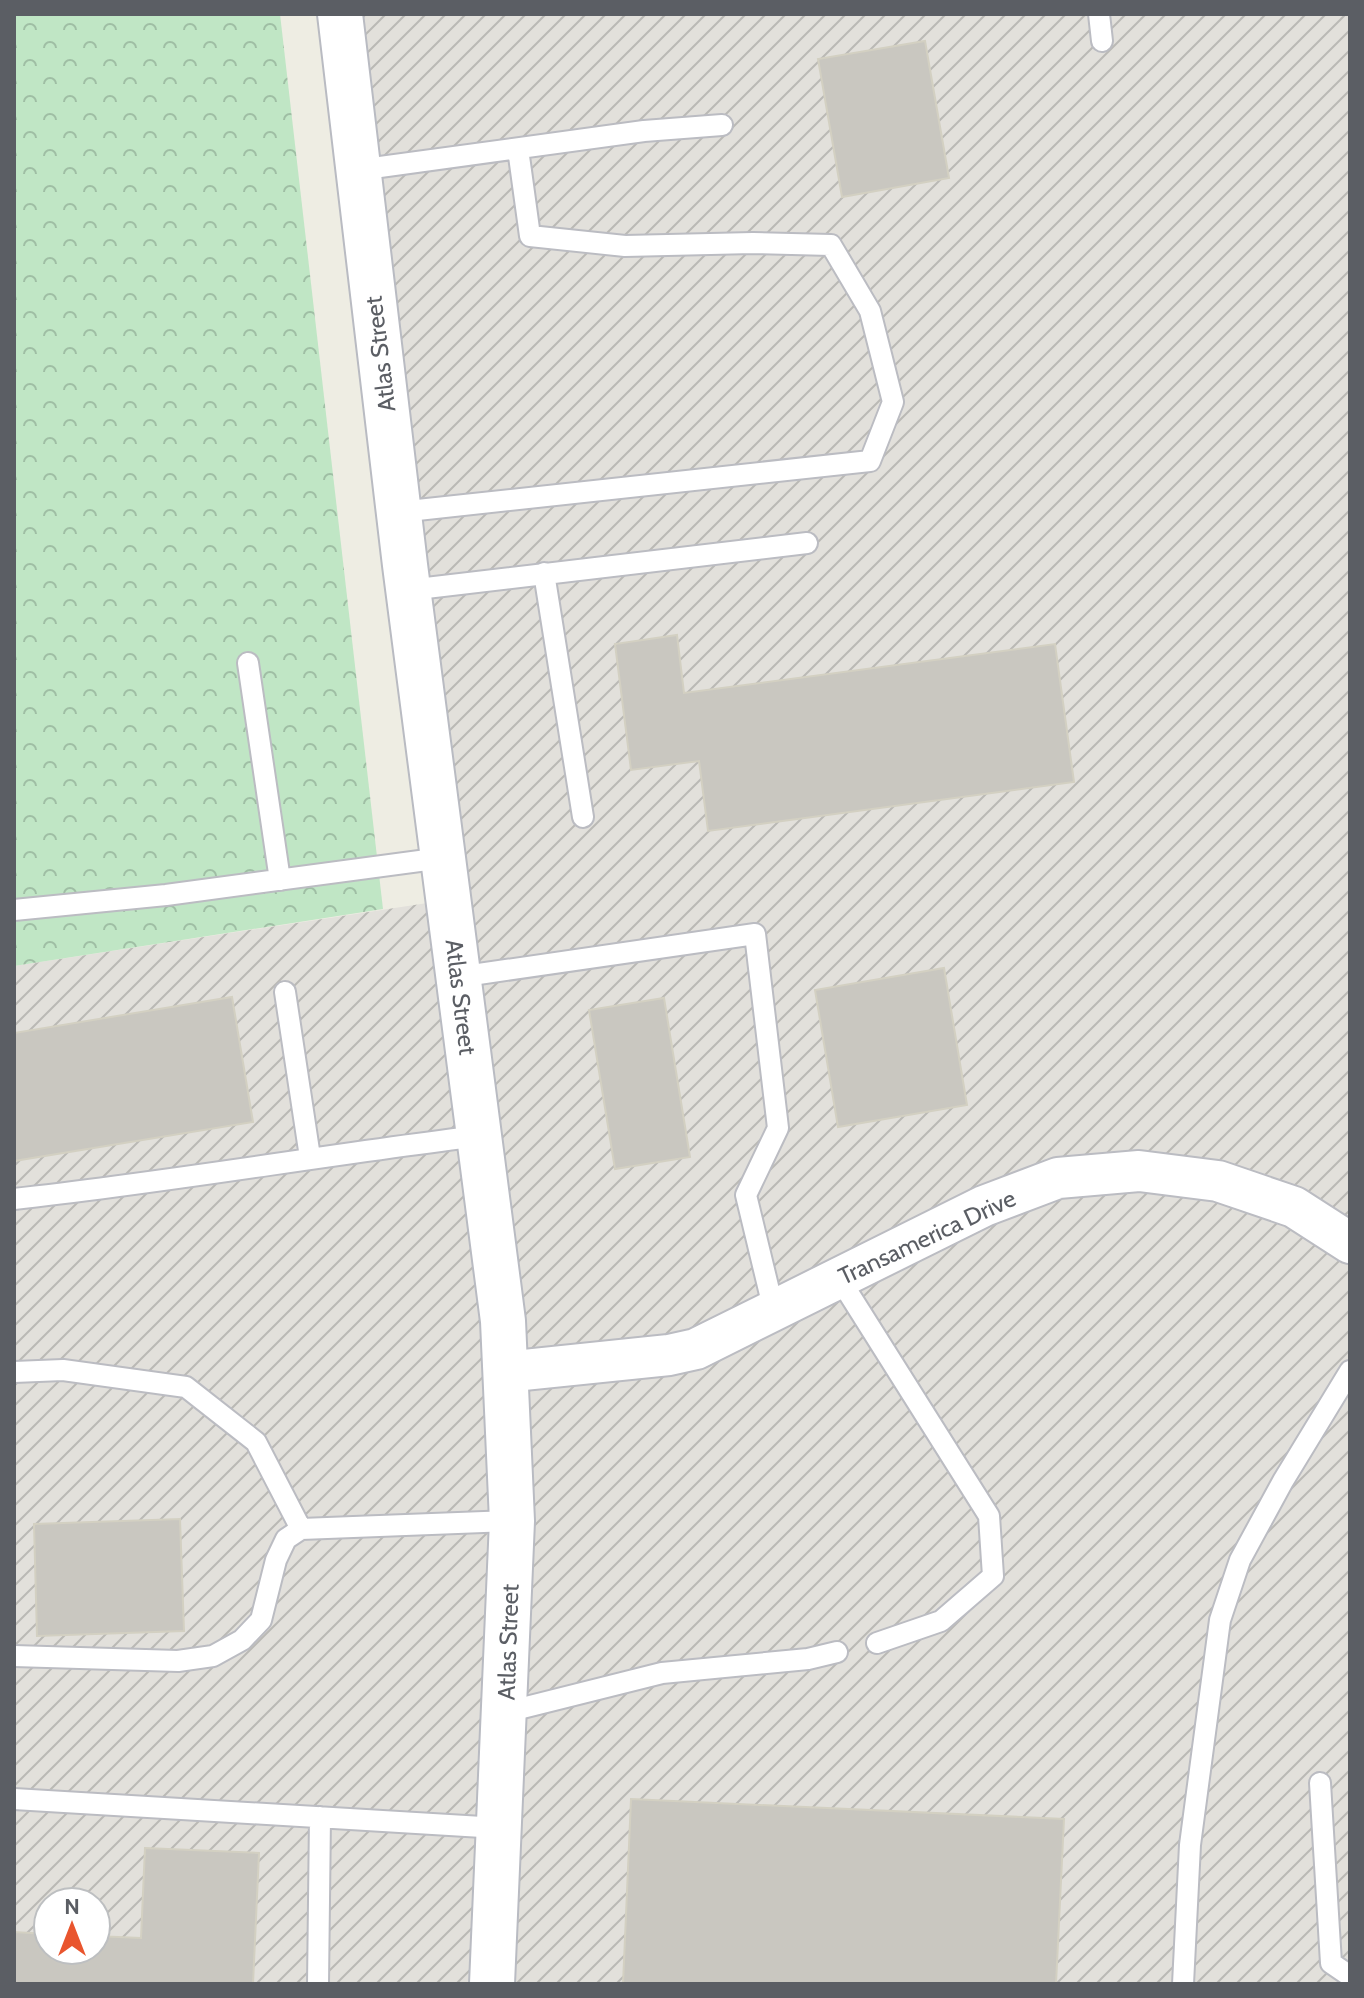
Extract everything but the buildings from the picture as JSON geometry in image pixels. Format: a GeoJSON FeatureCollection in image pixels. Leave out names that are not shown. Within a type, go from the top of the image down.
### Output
{"type":"FeatureCollection","features":[{"type":"Feature","properties":{"kind":"street","name":"Atlas Street"},"geometry":{"type":"LineString","coordinates":[[340,14],[442,858],[503,1321],[512,1521],[492,1984]]}},
{"type":"Feature","properties":{"kind":"street","name":"Transamerica Drive"},"geometry":{"type":"LineString","coordinates":[[504,1372],[696,1349],[984,1206],[1058,1178],[1139,1171],[1218,1181],[1294,1207],[1349,1239]]}},
{"type":"Feature","properties":{"kind":"lane"},"geometry":{"type":"LineString","coordinates":[[1099,14],[1102,41]]}},
{"type":"Feature","properties":{"kind":"lane"},"geometry":{"type":"LineString","coordinates":[[358,170],[644,131],[722,125]]}},
{"type":"Feature","properties":{"kind":"lane"},"geometry":{"type":"LineString","coordinates":[[399,512],[870,461],[893,402],[870,311],[831,245],[625,246],[530,236],[518,149]]}},
{"type":"Feature","properties":{"kind":"lane"},"geometry":{"type":"LineString","coordinates":[[409,590],[807,543]]}},
{"type":"Feature","properties":{"kind":"lane"},"geometry":{"type":"LineString","coordinates":[[544,573],[583,817]]}},
{"type":"Feature","properties":{"kind":"lane"},"geometry":{"type":"LineString","coordinates":[[248,663],[280,880]]}},
{"type":"Feature","properties":{"kind":"lane"},"geometry":{"type":"LineString","coordinates":[[14,910],[442,858]]}},
{"type":"Feature","properties":{"kind":"lane"},"geometry":{"type":"LineString","coordinates":[[458,977],[755,934],[778,1128],[746,1195],[774,1311]]}},
{"type":"Feature","properties":{"kind":"lane"},"geometry":{"type":"LineString","coordinates":[[285,992],[310,1157]]}},
{"type":"Feature","properties":{"kind":"lane"},"geometry":{"type":"LineString","coordinates":[[14,1199],[137,1185],[310,1157],[479,1136]]}},
{"type":"Feature","properties":{"kind":"lane"},"geometry":{"type":"LineString","coordinates":[[839,1278],[989,1516],[993,1576],[941,1621],[877,1643]]}},
{"type":"Feature","properties":{"kind":"lane"},"geometry":{"type":"LineString","coordinates":[[14,1372],[63,1370],[186,1387],[256,1442],[301,1529]]}},
{"type":"Feature","properties":{"kind":"lane"},"geometry":{"type":"LineString","coordinates":[[1183,1984],[1190,1845],[1220,1620],[1240,1560],[1283,1481],[1350,1371]]}},
{"type":"Feature","properties":{"kind":"lane"},"geometry":{"type":"LineString","coordinates":[[14,1656],[178,1661],[213,1656],[242,1640],[261,1620],[276,1560],[286,1539],[301,1529],[512,1521]]}},
{"type":"Feature","properties":{"kind":"lane"},"geometry":{"type":"LineString","coordinates":[[506,1712],[662,1673],[808,1659],[837,1652]]}},
{"type":"Feature","properties":{"kind":"lane"},"geometry":{"type":"LineString","coordinates":[[1320,1783],[1331,1963],[1350,1976]]}},
{"type":"Feature","properties":{"kind":"lane"},"geometry":{"type":"LineString","coordinates":[[14,1799],[499,1828]]}},
{"type":"Feature","properties":{"kind":"lane"},"geometry":{"type":"LineString","coordinates":[[318,1984],[320,1817]]}},
{"type":"Feature","properties":{"kind":"shaded area"},"geometry":{"type":"Polygon","coordinates":[[[340,14],[1350,14],[1350,1984],[14,1984],[14,966],[447,900],[340,14]]]}},
{"type":"Feature","properties":{"kind":"green space"},"geometry":{"type":"Polygon","coordinates":[[[14,14],[280,14],[383,909],[14,966],[14,14]]]}}]}
